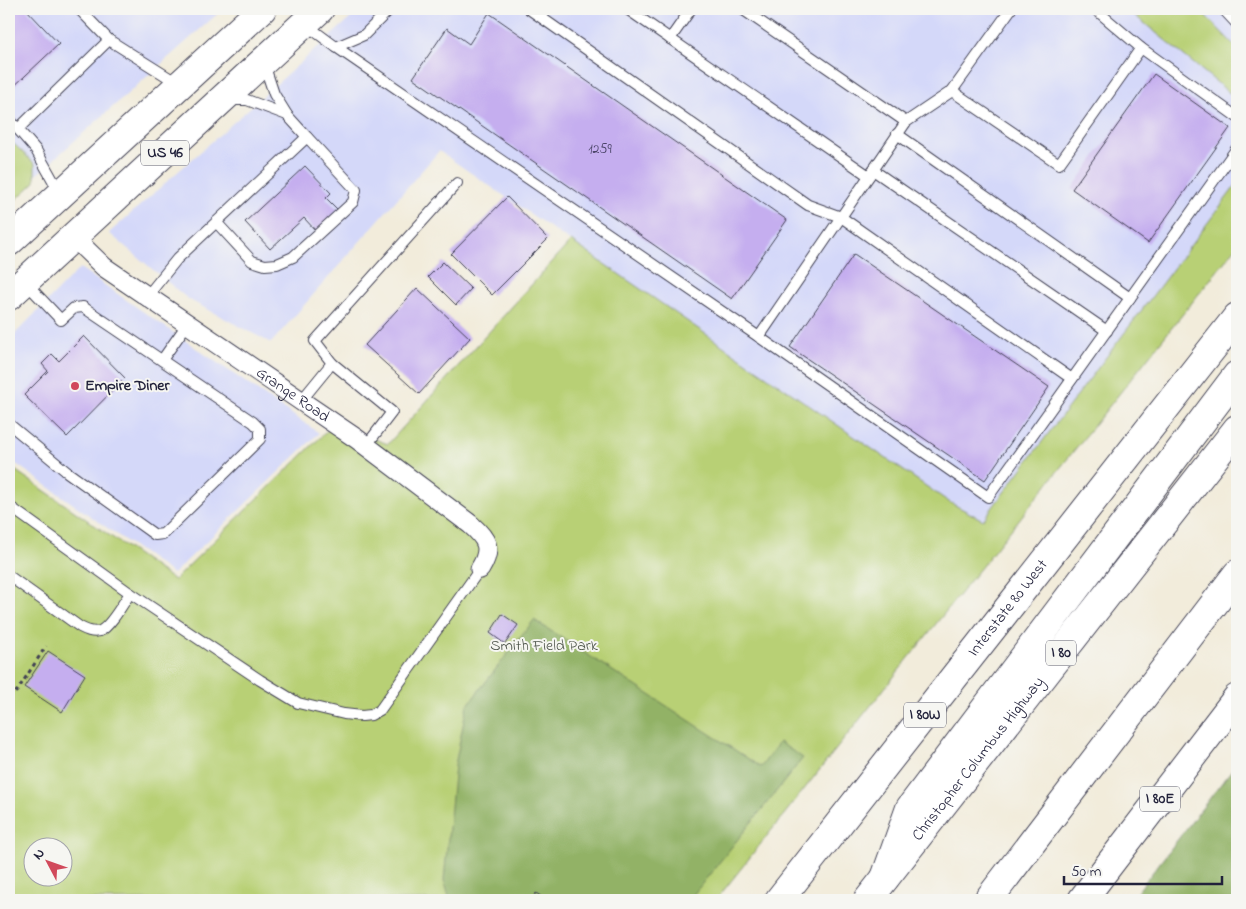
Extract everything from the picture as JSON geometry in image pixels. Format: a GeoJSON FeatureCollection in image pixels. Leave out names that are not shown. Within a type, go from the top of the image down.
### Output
{"type":"FeatureCollection","features":[{"type":"Feature","properties":{"kind":"highway","name":"US 46"},"geometry":{"type":"LineString","coordinates":[[9,242],[262,9]]}},
{"type":"Feature","properties":{"kind":"highway","name":"US 46"},"geometry":{"type":"LineString","coordinates":[[17,289],[312,16]]}},
{"type":"Feature","properties":{"kind":"highway","name":"Interstate 80 West"},"geometry":{"type":"LineString","coordinates":[[779,900],[1237,316]]}},
{"type":"Feature","properties":{"kind":"highway"},"geometry":{"type":"LineString","coordinates":[[885,878],[910,808],[1237,376]]}},
{"type":"Feature","properties":{"kind":"highway","name":"Christopher Columbus Highway"},"geometry":{"type":"LineString","coordinates":[[868,900],[1237,429]]}},
{"type":"Feature","properties":{"kind":"highway"},"geometry":{"type":"LineString","coordinates":[[988,900],[1237,574]]}},
{"type":"Feature","properties":{"kind":"highway","name":"I 80E"},"geometry":{"type":"LineString","coordinates":[[1082,900],[1237,698]]}},
{"type":"Feature","properties":{"kind":"street","name":"Grange Road"},"geometry":{"type":"LineString","coordinates":[[73,237],[104,266],[366,446],[480,534],[487,545],[487,557],[480,569]]}},
{"type":"Feature","properties":{"kind":"lane"},"geometry":{"type":"LineString","coordinates":[[79,9],[109,40],[179,85]]}},
{"type":"Feature","properties":{"kind":"lane"},"geometry":{"type":"LineString","coordinates":[[336,47],[364,34],[390,9]]}},
{"type":"Feature","properties":{"kind":"lane"},"geometry":{"type":"LineString","coordinates":[[529,9],[808,205],[841,217],[1072,380]]}},
{"type":"Feature","properties":{"kind":"lane"},"geometry":{"type":"LineString","coordinates":[[627,9],[1107,331]]}},
{"type":"Feature","properties":{"kind":"lane"},"geometry":{"type":"LineString","coordinates":[[670,39],[691,9]]}},
{"type":"Feature","properties":{"kind":"lane"},"geometry":{"type":"LineString","coordinates":[[742,9],[906,122]]}},
{"type":"Feature","properties":{"kind":"lane"},"geometry":{"type":"LineString","coordinates":[[759,337],[906,122],[952,91],[1011,9]]}},
{"type":"Feature","properties":{"kind":"lane"},"geometry":{"type":"LineString","coordinates":[[1095,9],[1142,48],[1237,118]]}},
{"type":"Feature","properties":{"kind":"lane"},"geometry":{"type":"LineString","coordinates":[[1222,9],[1237,24]]}},
{"type":"Feature","properties":{"kind":"lane"},"geometry":{"type":"LineString","coordinates":[[312,16],[336,47],[759,337],[988,497],[1237,148]]}},
{"type":"Feature","properties":{"kind":"lane"},"geometry":{"type":"LineString","coordinates":[[18,129],[109,40]]}},
{"type":"Feature","properties":{"kind":"lane"},"geometry":{"type":"LineString","coordinates":[[952,91],[1060,164],[1142,48]]}},
{"type":"Feature","properties":{"kind":"lane"},"geometry":{"type":"LineString","coordinates":[[216,222],[252,261],[265,265],[277,264],[293,257],[353,202],[356,190],[286,115],[274,94],[263,62]]}},
{"type":"Feature","properties":{"kind":"lane"},"geometry":{"type":"LineString","coordinates":[[222,100],[247,100],[286,115]]}},
{"type":"Feature","properties":{"kind":"lane"},"geometry":{"type":"LineString","coordinates":[[9,119],[36,150],[60,194]]}},
{"type":"Feature","properties":{"kind":"lane"},"geometry":{"type":"LineString","coordinates":[[898,134],[1130,298]]}},
{"type":"Feature","properties":{"kind":"lane"},"geometry":{"type":"LineString","coordinates":[[148,295],[177,259],[307,137]]}},
{"type":"Feature","properties":{"kind":"lane"},"geometry":{"type":"LineString","coordinates":[[366,446],[392,412],[332,363],[315,341],[457,183]]}},
{"type":"Feature","properties":{"kind":"lane"},"geometry":{"type":"LineString","coordinates":[[9,424],[67,472],[155,535],[163,534],[260,439],[260,430],[253,422],[84,307],[74,308],[61,320],[17,289]]}},
{"type":"Feature","properties":{"kind":"lane"},"geometry":{"type":"LineString","coordinates":[[162,360],[188,323]]}},
{"type":"Feature","properties":{"kind":"lane"},"geometry":{"type":"LineString","coordinates":[[301,401],[332,363]]}},
{"type":"Feature","properties":{"kind":"lane"},"geometry":{"type":"LineString","coordinates":[[9,506],[130,593],[260,680],[298,703],[344,714],[371,715],[380,710],[480,569]]}},
{"type":"Feature","properties":{"kind":"lane"},"geometry":{"type":"LineString","coordinates":[[9,576],[80,627],[90,632],[100,631],[108,625],[130,593]]}},
{"type":"Feature","properties":{"kind":"path"},"geometry":{"type":"LineString","coordinates":[[9,698],[17,691],[46,646]]}},
{"type":"Feature","properties":{"kind":"shaded area"},"geometry":{"type":"Polygon","coordinates":[[[9,9],[223,9],[35,176],[35,164],[9,139],[9,9]]]}},
{"type":"Feature","properties":{"kind":"shaded area"},"geometry":{"type":"Polygon","coordinates":[[[361,9],[1127,9],[1237,99],[1237,184],[983,520],[949,502],[439,151],[271,343],[188,299],[109,233],[361,9]]]}},
{"type":"Feature","properties":{"kind":"shaded area"},"geometry":{"type":"Polygon","coordinates":[[[1199,9],[1237,9],[1237,48],[1199,9]]]}},
{"type":"Feature","properties":{"kind":"shaded area"},"geometry":{"type":"Polygon","coordinates":[[[80,268],[319,433],[173,574],[9,459],[9,340],[80,268]]]}},
{"type":"Feature","properties":{"kind":"green space"},"geometry":{"type":"Polygon","coordinates":[[[1127,9],[1199,9],[1237,48],[1237,99],[1127,9]]]}},
{"type":"Feature","properties":{"kind":"green space"},"geometry":{"type":"Polygon","coordinates":[[[14,144],[35,164],[35,182],[9,206],[9,148],[14,144]]]}},
{"type":"Feature","properties":{"kind":"green space","name":"Smith Field Park"},"geometry":{"type":"Polygon","coordinates":[[[1237,184],[1237,246],[716,900],[9,900],[9,466],[174,580],[334,424],[388,444],[571,241],[949,502],[983,520],[1237,184]]]}},
{"type":"Feature","properties":{"kind":"green space"},"geometry":{"type":"Polygon","coordinates":[[[534,620],[761,767],[779,742],[803,758],[689,900],[450,900],[444,880],[455,765],[467,706],[534,620]]]}},
{"type":"Feature","properties":{"kind":"green space"},"geometry":{"type":"Polygon","coordinates":[[[1237,763],[1237,900],[1131,900],[1237,763]]]}},
{"type":"Feature","properties":{"kind":"building"},"geometry":{"type":"Polygon","coordinates":[[[9,9],[26,9],[59,44],[9,91],[9,9]]]}},
{"type":"Feature","properties":{"kind":"building"},"geometry":{"type":"Polygon","coordinates":[[[489,13],[787,220],[732,299],[413,78],[447,28],[469,44],[489,13]]]}},
{"type":"Feature","properties":{"kind":"building"},"geometry":{"type":"Polygon","coordinates":[[[1154,74],[1230,128],[1148,243],[1072,189],[1154,74]]]}},
{"type":"Feature","properties":{"kind":"building"},"geometry":{"type":"Polygon","coordinates":[[[305,166],[331,193],[326,198],[338,210],[316,231],[304,218],[270,249],[245,222],[305,166]]]}},
{"type":"Feature","properties":{"kind":"building"},"geometry":{"type":"Polygon","coordinates":[[[507,197],[548,239],[492,295],[451,254],[507,197]]]}},
{"type":"Feature","properties":{"kind":"building"},"geometry":{"type":"Polygon","coordinates":[[[854,254],[1049,387],[985,480],[790,347],[854,254]]]}},
{"type":"Feature","properties":{"kind":"building"},"geometry":{"type":"Polygon","coordinates":[[[443,262],[471,289],[456,305],[428,277],[443,262]]]}},
{"type":"Feature","properties":{"kind":"building"},"geometry":{"type":"Polygon","coordinates":[[[417,288],[470,338],[419,394],[365,345],[417,288]]]}},
{"type":"Feature","properties":{"kind":"building","name":"Empire Diner"},"geometry":{"type":"Polygon","coordinates":[[[84,336],[125,378],[67,437],[24,395],[48,371],[42,364],[52,354],[59,361],[84,336]]]}},
{"type":"Feature","properties":{"kind":"building"},"geometry":{"type":"Polygon","coordinates":[[[502,614],[518,625],[505,644],[490,633],[502,614]]]}},
{"type":"Feature","properties":{"kind":"building"},"geometry":{"type":"Polygon","coordinates":[[[48,651],[85,675],[62,712],[24,687],[48,651]]]}},
{"type":"Feature","properties":{"kind":"building"},"geometry":{"type":"Polygon","coordinates":[[[536,893],[547,900],[531,900],[536,893]]]}},
{"type":"Feature","properties":{"kind":"place","name":"Empire Diner"},"geometry":{"type":"Point","coordinates":[75,386]}}]}
